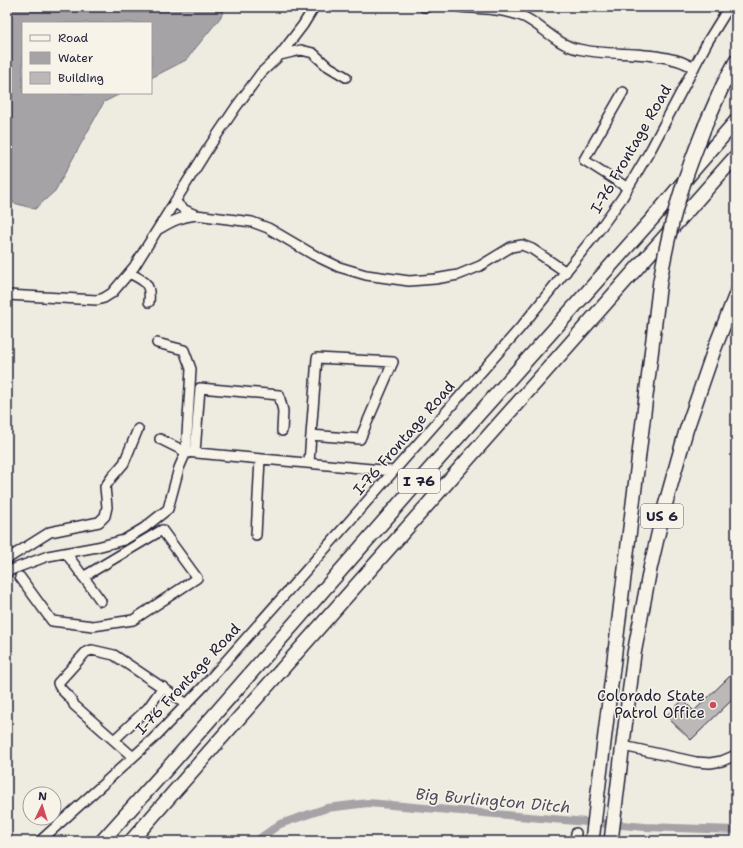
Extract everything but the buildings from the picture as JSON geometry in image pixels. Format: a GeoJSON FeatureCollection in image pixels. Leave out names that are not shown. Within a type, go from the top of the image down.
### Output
{"type":"FeatureCollection","features":[{"type":"Feature","properties":{"kind":"highway","name":"US 6"},"geometry":{"type":"LineString","coordinates":[[593,838],[660,281],[667,244],[687,173],[705,126],[723,85],[736,61]]}},
{"type":"Feature","properties":{"kind":"highway","name":"I 76"},"geometry":{"type":"LineString","coordinates":[[102,841],[653,218],[736,121]]}},
{"type":"Feature","properties":{"kind":"highway","name":"I 76"},"geometry":{"type":"LineString","coordinates":[[131,841],[736,156]]}},
{"type":"Feature","properties":{"kind":"highway","name":"US 6"},"geometry":{"type":"LineString","coordinates":[[612,838],[634,654],[663,513],[686,430],[714,350],[736,294]]}},
{"type":"Feature","properties":{"kind":"highway"},"geometry":{"type":"LineString","coordinates":[[604,743],[623,746]]}},
{"type":"Feature","properties":{"kind":"street"},"geometry":{"type":"LineString","coordinates":[[7,295],[97,300],[112,293],[134,267],[209,147],[236,107],[261,73],[280,55],[303,25],[314,7]]}},
{"type":"Feature","properties":{"kind":"street"},"geometry":{"type":"LineString","coordinates":[[460,7],[514,14],[538,26],[564,44],[577,49],[654,56],[672,59],[694,68]]}},
{"type":"Feature","properties":{"kind":"street","name":"I-76 Frontage Road"},"geometry":{"type":"LineString","coordinates":[[40,841],[153,739],[203,687],[521,327],[596,234],[628,188],[651,149],[708,41],[729,7]]}},
{"type":"Feature","properties":{"kind":"street"},"geometry":{"type":"LineString","coordinates":[[280,55],[301,50],[313,54],[326,65],[346,77]]}},
{"type":"Feature","properties":{"kind":"street"},"geometry":{"type":"LineString","coordinates":[[623,92],[584,160],[628,188]]}},
{"type":"Feature","properties":{"kind":"street"},"geometry":{"type":"LineString","coordinates":[[175,201],[185,211],[196,216]]}},
{"type":"Feature","properties":{"kind":"street"},"geometry":{"type":"LineString","coordinates":[[158,229],[173,220],[189,216],[252,222],[268,228],[314,255],[339,267],[366,275],[409,280],[435,279],[458,275],[480,266],[511,247],[522,245],[532,249],[566,272]]}},
{"type":"Feature","properties":{"kind":"street"},"geometry":{"type":"LineString","coordinates":[[129,273],[144,280],[149,288],[149,302]]}},
{"type":"Feature","properties":{"kind":"street"},"geometry":{"type":"LineString","coordinates":[[157,343],[184,350],[191,369],[190,452]]}},
{"type":"Feature","properties":{"kind":"street"},"geometry":{"type":"LineString","coordinates":[[309,463],[311,435],[317,358],[393,362],[360,439],[311,435]]}},
{"type":"Feature","properties":{"kind":"street"},"geometry":{"type":"LineString","coordinates":[[7,572],[48,556],[97,548],[124,540],[144,528],[168,509],[179,468],[190,452],[200,388],[279,395],[283,411],[282,431]]}},
{"type":"Feature","properties":{"kind":"street"},"geometry":{"type":"LineString","coordinates":[[7,559],[50,532],[99,522],[104,516],[107,507],[105,487],[112,476],[124,463],[138,429]]}},
{"type":"Feature","properties":{"kind":"street"},"geometry":{"type":"LineString","coordinates":[[160,439],[190,452],[394,471]]}},
{"type":"Feature","properties":{"kind":"street"},"geometry":{"type":"LineString","coordinates":[[256,535],[260,459]]}},
{"type":"Feature","properties":{"kind":"street"},"geometry":{"type":"LineString","coordinates":[[20,577],[52,621],[93,626],[133,620],[197,578],[154,520]]}},
{"type":"Feature","properties":{"kind":"street"},"geometry":{"type":"LineString","coordinates":[[84,577],[162,530]]}},
{"type":"Feature","properties":{"kind":"street"},"geometry":{"type":"LineString","coordinates":[[66,553],[101,601]]}},
{"type":"Feature","properties":{"kind":"street"},"geometry":{"type":"LineString","coordinates":[[133,757],[74,705],[73,700],[59,687],[58,683],[86,652],[92,650],[114,655],[187,704]]}},
{"type":"Feature","properties":{"kind":"street"},"geometry":{"type":"LineString","coordinates":[[114,740],[148,708],[163,687]]}},
{"type":"Feature","properties":{"kind":"street"},"geometry":{"type":"LineString","coordinates":[[623,746],[696,762],[710,763],[736,756]]}},
{"type":"Feature","properties":{"kind":"water"},"geometry":{"type":"Polygon","coordinates":[[[7,7],[226,7],[220,18],[186,60],[152,77],[152,22],[22,22],[22,94],[120,94],[104,102],[55,191],[35,209],[7,201],[7,7]]]}},
{"type":"Feature","properties":{"kind":"waterway","name":"Big Burlington Ditch"},"geometry":{"type":"LineString","coordinates":[[256,841],[280,824],[327,808],[368,803],[645,827],[736,830]]}},
{"type":"Feature","properties":{"kind":"place","name":"Colorado State Patrol Office"},"geometry":{"type":"Point","coordinates":[713,705]}}]}
